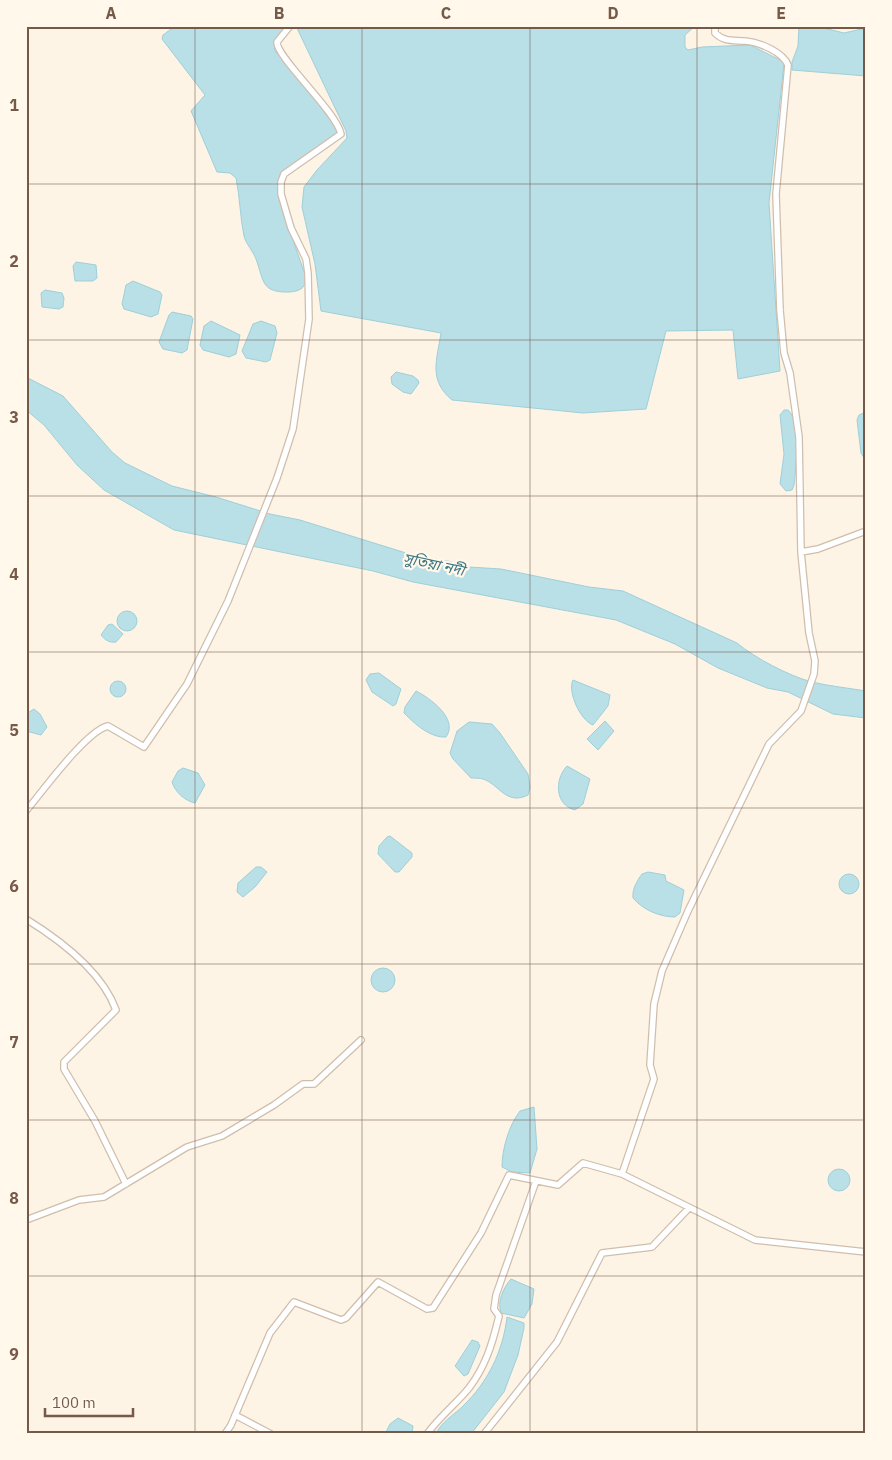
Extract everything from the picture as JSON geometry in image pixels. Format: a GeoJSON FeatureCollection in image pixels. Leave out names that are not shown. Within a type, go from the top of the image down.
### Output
{"type":"FeatureCollection","features":[{"type":"Feature","properties":{"kind":"street"},"geometry":{"type":"LineString","coordinates":[[26,811],[70,758],[99,728],[108,726],[144,747],[187,684],[245,561],[277,478],[293,429],[309,319],[306,259],[291,228],[282,194],[281,182],[284,174],[318,152],[341,134],[303,79],[279,52],[277,42],[290,26]]}},
{"type":"Feature","properties":{"kind":"street"},"geometry":{"type":"LineString","coordinates":[[622,1174],[654,1079],[650,1065],[654,1004],[662,971],[688,911],[769,744],[801,711],[814,674],[815,661],[809,633],[802,552],[799,438],[783,344],[776,194],[788,65],[785,57],[764,47],[746,41],[724,39],[715,33],[715,26]]}},
{"type":"Feature","properties":{"kind":"street"},"geometry":{"type":"LineString","coordinates":[[802,552],[818,549],[866,531]]}},
{"type":"Feature","properties":{"kind":"street"},"geometry":{"type":"LineString","coordinates":[[26,919],[70,951],[91,971],[113,1000],[116,1010],[64,1062],[64,1069],[94,1121],[126,1184]]}},
{"type":"Feature","properties":{"kind":"street"},"geometry":{"type":"LineString","coordinates":[[26,1220],[79,1200],[104,1197],[187,1147],[222,1136],[274,1105],[303,1084],[314,1084],[361,1040]]}},
{"type":"Feature","properties":{"kind":"street"},"geometry":{"type":"LineString","coordinates":[[225,1434],[270,1333],[294,1302],[340,1320],[346,1318],[378,1282],[427,1309],[433,1308],[481,1233],[509,1175],[558,1186],[583,1163],[622,1174],[688,1209],[755,1240],[866,1252]]}},
{"type":"Feature","properties":{"kind":"street"},"geometry":{"type":"LineString","coordinates":[[427,1434],[445,1411],[468,1389],[490,1352],[499,1316],[494,1309],[496,1295],[536,1181]]}},
{"type":"Feature","properties":{"kind":"street"},"geometry":{"type":"LineString","coordinates":[[484,1434],[557,1342],[602,1253],[652,1247],[688,1209]]}},
{"type":"Feature","properties":{"kind":"street"},"geometry":{"type":"LineString","coordinates":[[235,1415],[271,1434]]}},
{"type":"Feature","properties":{"kind":"water"},"geometry":{"type":"Polygon","coordinates":[[[175,26],[286,26],[274,41],[275,51],[296,73],[339,132],[280,177],[289,229],[307,280],[299,290],[281,292],[269,288],[265,284],[256,259],[244,236],[236,178],[230,173],[217,172],[191,111],[205,95],[162,39],[163,35],[175,26]]]}},
{"type":"Feature","properties":{"kind":"water"},"geometry":{"type":"Polygon","coordinates":[[[296,26],[695,26],[685,35],[685,47],[688,50],[702,47],[750,45],[782,61],[784,64],[769,203],[780,371],[738,379],[733,330],[666,331],[646,409],[583,413],[452,400],[444,392],[437,377],[436,361],[441,333],[321,311],[315,264],[302,207],[304,187],[347,138],[346,131],[296,26]]]}},
{"type":"Feature","properties":{"kind":"water"},"geometry":{"type":"Polygon","coordinates":[[[799,26],[816,26],[844,33],[866,28],[866,76],[792,70],[792,62],[798,46],[799,26]]]}},
{"type":"Feature","properties":{"kind":"water"},"geometry":{"type":"Polygon","coordinates":[[[76,262],[96,265],[97,278],[93,281],[75,281],[73,266],[76,262]]]}},
{"type":"Feature","properties":{"kind":"water"},"geometry":{"type":"Polygon","coordinates":[[[133,281],[160,292],[162,295],[158,314],[151,317],[124,309],[122,304],[126,285],[133,281]]]}},
{"type":"Feature","properties":{"kind":"water"},"geometry":{"type":"Polygon","coordinates":[[[45,290],[62,293],[64,298],[63,307],[59,309],[42,307],[41,293],[45,290]]]}},
{"type":"Feature","properties":{"kind":"water"},"geometry":{"type":"Polygon","coordinates":[[[172,312],[191,316],[193,319],[187,350],[182,353],[163,349],[159,342],[169,315],[172,312]]]}},
{"type":"Feature","properties":{"kind":"water"},"geometry":{"type":"Polygon","coordinates":[[[211,321],[240,335],[236,354],[229,357],[203,350],[200,345],[204,326],[211,321]]]}},
{"type":"Feature","properties":{"kind":"water"},"geometry":{"type":"Polygon","coordinates":[[[261,321],[275,326],[277,333],[270,360],[266,362],[246,358],[242,351],[253,324],[261,321]]]}},
{"type":"Feature","properties":{"kind":"water"},"geometry":{"type":"Polygon","coordinates":[[[396,372],[413,376],[418,380],[419,383],[411,394],[403,392],[392,384],[391,377],[396,372]]]}},
{"type":"Feature","properties":{"kind":"water","name":"সুতিয়া নদী"},"geometry":{"type":"Polygon","coordinates":[[[26,377],[63,396],[112,452],[125,463],[172,486],[216,497],[270,514],[300,520],[419,557],[448,561],[469,567],[501,569],[589,587],[623,591],[737,643],[783,671],[818,683],[866,691],[866,718],[833,714],[788,692],[767,688],[718,668],[675,644],[616,620],[413,582],[373,571],[174,530],[104,490],[77,465],[44,425],[26,410],[26,377]]]}},
{"type":"Feature","properties":{"kind":"water"},"geometry":{"type":"Polygon","coordinates":[[[784,410],[788,410],[795,424],[797,445],[794,485],[792,490],[786,491],[780,484],[784,454],[780,415],[784,410]]]}},
{"type":"Feature","properties":{"kind":"water"},"geometry":{"type":"Polygon","coordinates":[[[866,412],[866,461],[861,453],[857,420],[859,415],[866,412]]]}},
{"type":"Feature","properties":{"kind":"water"},"geometry":{"type":"Polygon","coordinates":[[[127,611],[134,614],[137,621],[134,628],[127,631],[120,628],[117,621],[120,614],[127,611]]]}},
{"type":"Feature","properties":{"kind":"water"},"geometry":{"type":"Polygon","coordinates":[[[112,624],[123,634],[116,642],[107,641],[101,635],[108,625],[112,624]]]}},
{"type":"Feature","properties":{"kind":"water"},"geometry":{"type":"Polygon","coordinates":[[[379,673],[401,689],[396,704],[393,706],[372,692],[366,680],[370,674],[379,673]]]}},
{"type":"Feature","properties":{"kind":"water"},"geometry":{"type":"Polygon","coordinates":[[[573,680],[610,695],[608,706],[593,725],[584,718],[576,706],[572,692],[573,680]]]}},
{"type":"Feature","properties":{"kind":"water"},"geometry":{"type":"Polygon","coordinates":[[[118,681],[126,689],[118,697],[110,689],[118,681]]]}},
{"type":"Feature","properties":{"kind":"water"},"geometry":{"type":"Polygon","coordinates":[[[416,691],[435,704],[446,716],[449,730],[446,737],[429,733],[404,713],[405,707],[416,691]]]}},
{"type":"Feature","properties":{"kind":"water"},"geometry":{"type":"Polygon","coordinates":[[[34,709],[40,714],[47,727],[41,735],[26,731],[26,714],[34,709]]]}},
{"type":"Feature","properties":{"kind":"water"},"geometry":{"type":"Polygon","coordinates":[[[605,721],[614,731],[598,750],[587,739],[605,721]]]}},
{"type":"Feature","properties":{"kind":"water"},"geometry":{"type":"Polygon","coordinates":[[[469,722],[492,724],[500,733],[528,774],[530,787],[528,795],[520,798],[508,796],[489,782],[471,778],[453,759],[450,753],[457,731],[469,722]]]}},
{"type":"Feature","properties":{"kind":"water"},"geometry":{"type":"Polygon","coordinates":[[[567,766],[590,779],[583,804],[575,810],[563,803],[560,798],[560,778],[567,766]]]}},
{"type":"Feature","properties":{"kind":"water"},"geometry":{"type":"Polygon","coordinates":[[[183,768],[198,773],[205,785],[195,803],[181,796],[172,782],[178,771],[183,768]]]}},
{"type":"Feature","properties":{"kind":"water"},"geometry":{"type":"Polygon","coordinates":[[[390,836],[412,853],[412,857],[399,872],[395,872],[378,854],[379,846],[390,836]]]}},
{"type":"Feature","properties":{"kind":"water"},"geometry":{"type":"Polygon","coordinates":[[[256,867],[261,867],[267,872],[255,887],[243,897],[237,892],[238,883],[256,867]]]}},
{"type":"Feature","properties":{"kind":"water"},"geometry":{"type":"Polygon","coordinates":[[[648,872],[665,875],[666,881],[684,890],[680,913],[675,917],[652,912],[633,898],[633,891],[637,882],[642,874],[648,872]]]}},
{"type":"Feature","properties":{"kind":"water"},"geometry":{"type":"Polygon","coordinates":[[[849,874],[856,877],[859,884],[856,891],[849,894],[842,891],[839,884],[842,877],[849,874]]]}},
{"type":"Feature","properties":{"kind":"water"},"geometry":{"type":"Polygon","coordinates":[[[383,968],[391,972],[395,980],[391,988],[383,992],[375,988],[371,980],[375,972],[383,968]]]}},
{"type":"Feature","properties":{"kind":"water"},"geometry":{"type":"Polygon","coordinates":[[[534,1107],[537,1149],[530,1173],[512,1172],[502,1167],[507,1138],[520,1111],[534,1107]]]}},
{"type":"Feature","properties":{"kind":"water"},"geometry":{"type":"Polygon","coordinates":[[[839,1169],[847,1172],[850,1180],[847,1188],[839,1191],[831,1188],[828,1180],[831,1172],[839,1169]]]}},
{"type":"Feature","properties":{"kind":"water"},"geometry":{"type":"Polygon","coordinates":[[[511,1279],[534,1289],[532,1304],[524,1318],[501,1313],[502,1295],[511,1279]]]}},
{"type":"Feature","properties":{"kind":"water"},"geometry":{"type":"Polygon","coordinates":[[[507,1317],[524,1323],[524,1328],[518,1355],[504,1392],[471,1434],[436,1434],[444,1422],[472,1397],[487,1376],[498,1354],[507,1317]]]}},
{"type":"Feature","properties":{"kind":"water"},"geometry":{"type":"Polygon","coordinates":[[[472,1340],[478,1342],[480,1346],[468,1374],[464,1376],[455,1366],[472,1340]]]}},
{"type":"Feature","properties":{"kind":"water"},"geometry":{"type":"Polygon","coordinates":[[[398,1418],[413,1426],[412,1434],[385,1434],[390,1424],[398,1418]]]}}]}
